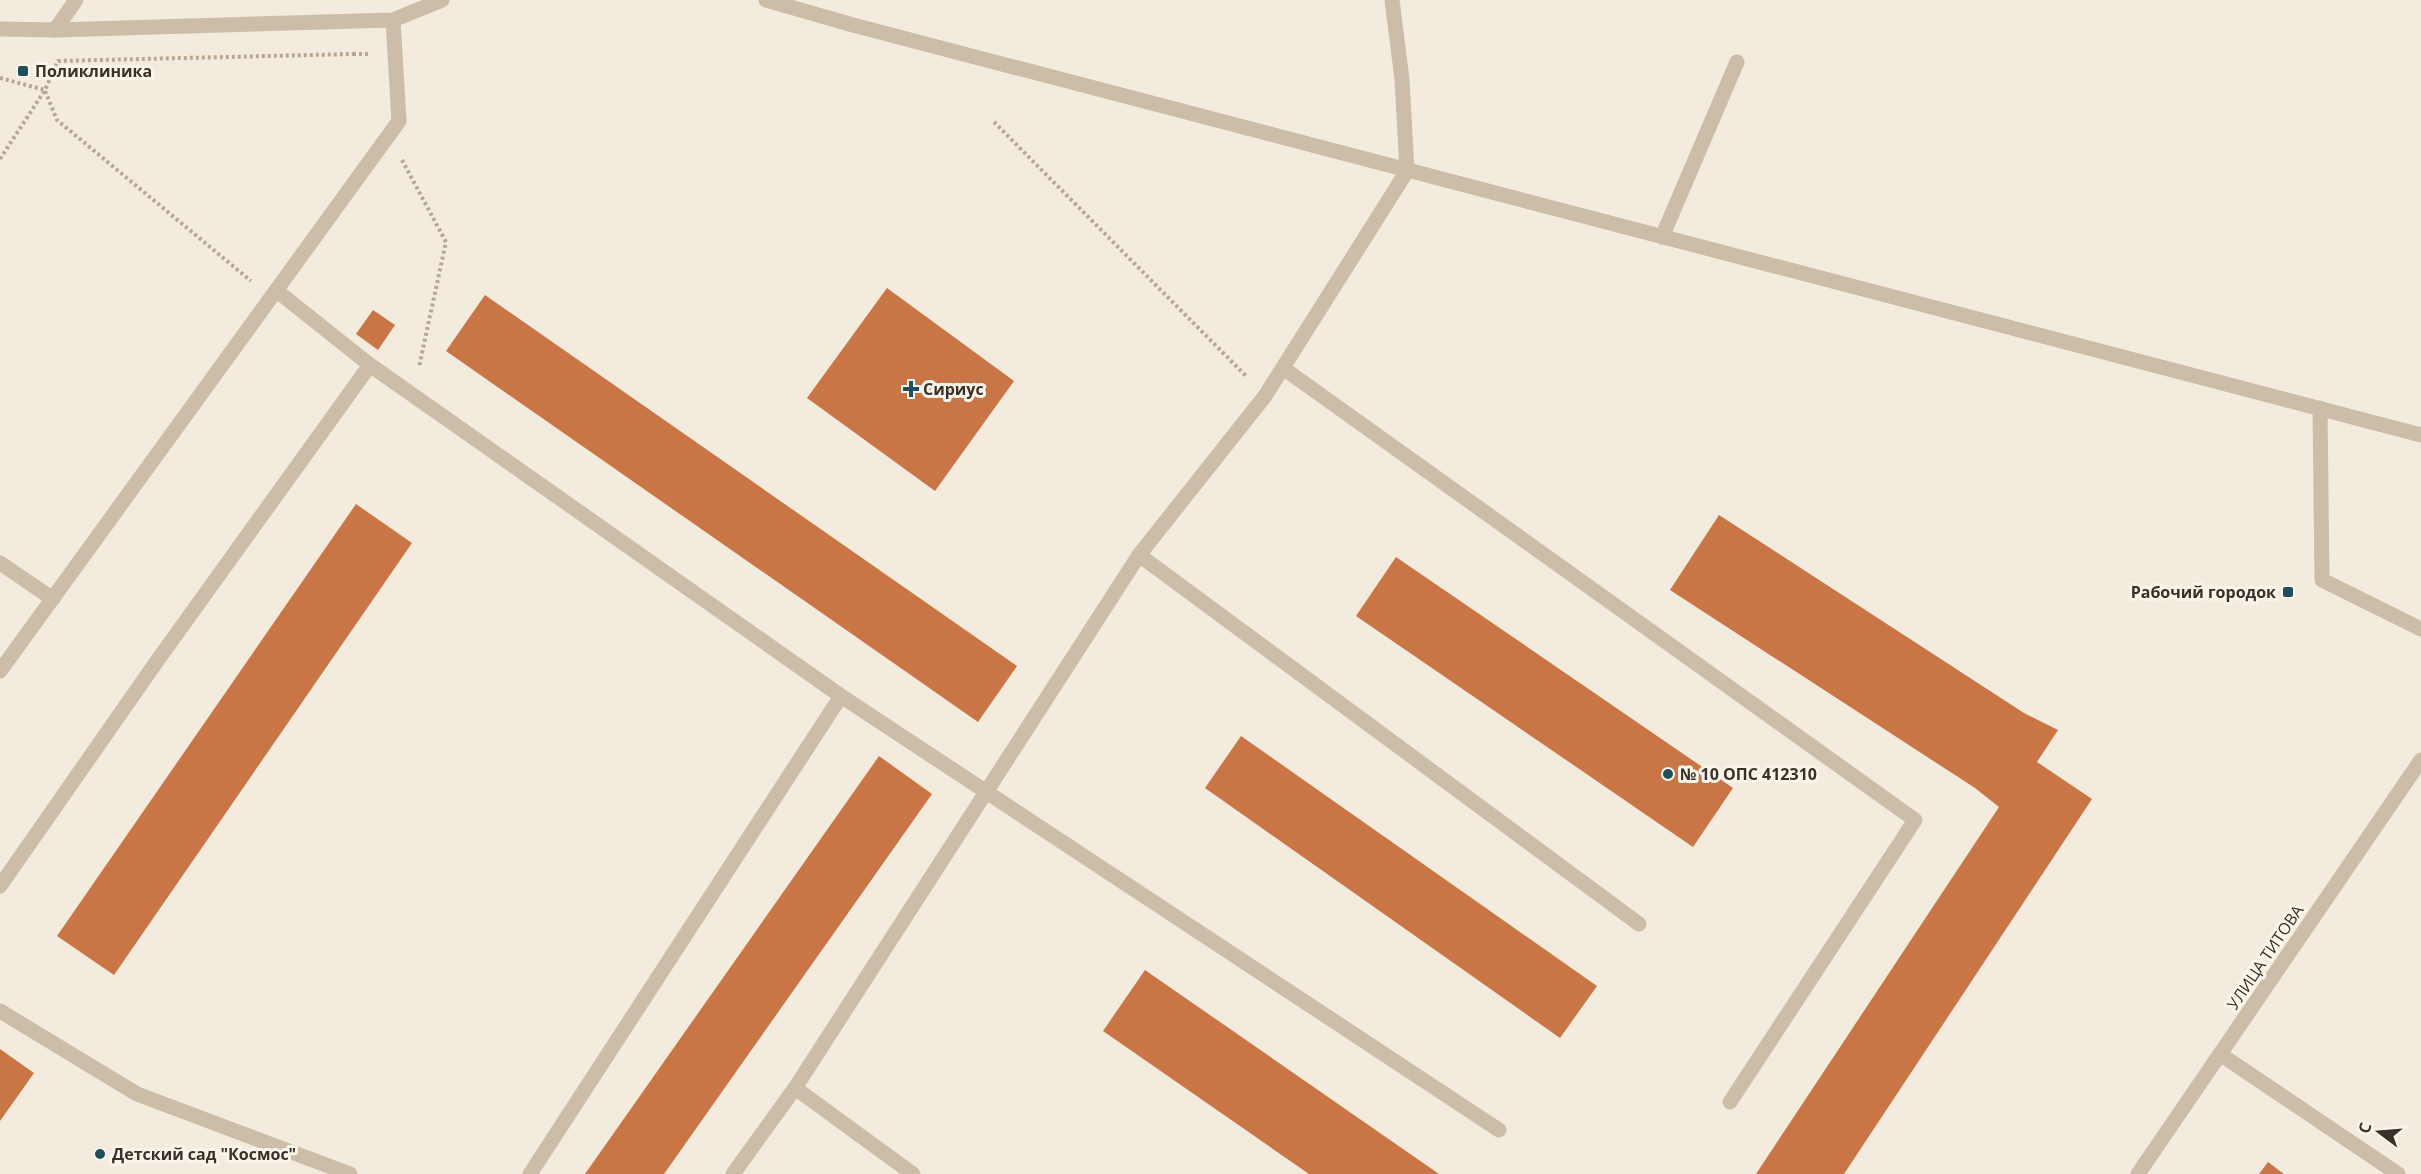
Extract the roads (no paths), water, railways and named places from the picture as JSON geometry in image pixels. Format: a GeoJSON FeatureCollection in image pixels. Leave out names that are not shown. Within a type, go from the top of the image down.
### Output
{"type":"FeatureCollection","features":[{"type":"Feature","properties":{"kind":"street"},"geometry":{"type":"LineString","coordinates":[[55,30],[76,0]]}},
{"type":"Feature","properties":{"kind":"street"},"geometry":{"type":"LineString","coordinates":[[0,29],[55,30],[393,20],[442,0]]}},
{"type":"Feature","properties":{"kind":"street"},"geometry":{"type":"LineString","coordinates":[[766,0],[1407,171],[2421,435]]}},
{"type":"Feature","properties":{"kind":"street"},"geometry":{"type":"LineString","coordinates":[[733,1174],[795,1088],[1139,555],[1265,396],[1407,171],[1402,79],[1392,0]]}},
{"type":"Feature","properties":{"kind":"street"},"geometry":{"type":"LineString","coordinates":[[0,671],[399,121],[393,20]]}},
{"type":"Feature","properties":{"kind":"street"},"geometry":{"type":"LineString","coordinates":[[1662,237],[1737,62]]}},
{"type":"Feature","properties":{"kind":"street"},"geometry":{"type":"LineString","coordinates":[[275,294],[370,365],[841,696],[986,794],[1499,1130]]}},
{"type":"Feature","properties":{"kind":"street"},"geometry":{"type":"LineString","coordinates":[[0,886],[157,660],[370,365]]}},
{"type":"Feature","properties":{"kind":"street"},"geometry":{"type":"LineString","coordinates":[[1283,368],[1915,820],[1730,1102]]}},
{"type":"Feature","properties":{"kind":"street"},"geometry":{"type":"LineString","coordinates":[[2320,408],[2322,580],[2421,629]]}},
{"type":"Feature","properties":{"kind":"street"},"geometry":{"type":"LineString","coordinates":[[1139,555],[1639,924]]}},
{"type":"Feature","properties":{"kind":"street"},"geometry":{"type":"LineString","coordinates":[[0,563],[53,599]]}},
{"type":"Feature","properties":{"kind":"street"},"geometry":{"type":"LineString","coordinates":[[530,1174],[841,696]]}},
{"type":"Feature","properties":{"kind":"street","name":"УЛИЦА ТИТОВА"},"geometry":{"type":"LineString","coordinates":[[2138,1174],[2421,760]]}},
{"type":"Feature","properties":{"kind":"street"},"geometry":{"type":"LineString","coordinates":[[0,1011],[137,1094],[350,1174]]}},
{"type":"Feature","properties":{"kind":"street"},"geometry":{"type":"LineString","coordinates":[[2220,1054],[2398,1174]]}},
{"type":"Feature","properties":{"kind":"street"},"geometry":{"type":"LineString","coordinates":[[795,1088],[913,1174]]}},
{"type":"Feature","properties":{"kind":"place","name":"Поликлиника"},"geometry":{"type":"Point","coordinates":[23,71]}},
{"type":"Feature","properties":{"kind":"place","name":"Сириус"},"geometry":{"type":"Point","coordinates":[911,389]}},
{"type":"Feature","properties":{"kind":"place","name":"Рабочий городок"},"geometry":{"type":"Point","coordinates":[2288,592]}},
{"type":"Feature","properties":{"kind":"place","name":"№ 10 ОПС 412310"},"geometry":{"type":"Point","coordinates":[1668,774]}},
{"type":"Feature","properties":{"kind":"place","name":"Детский сад \"Космос\""},"geometry":{"type":"Point","coordinates":[100,1154]}}]}
